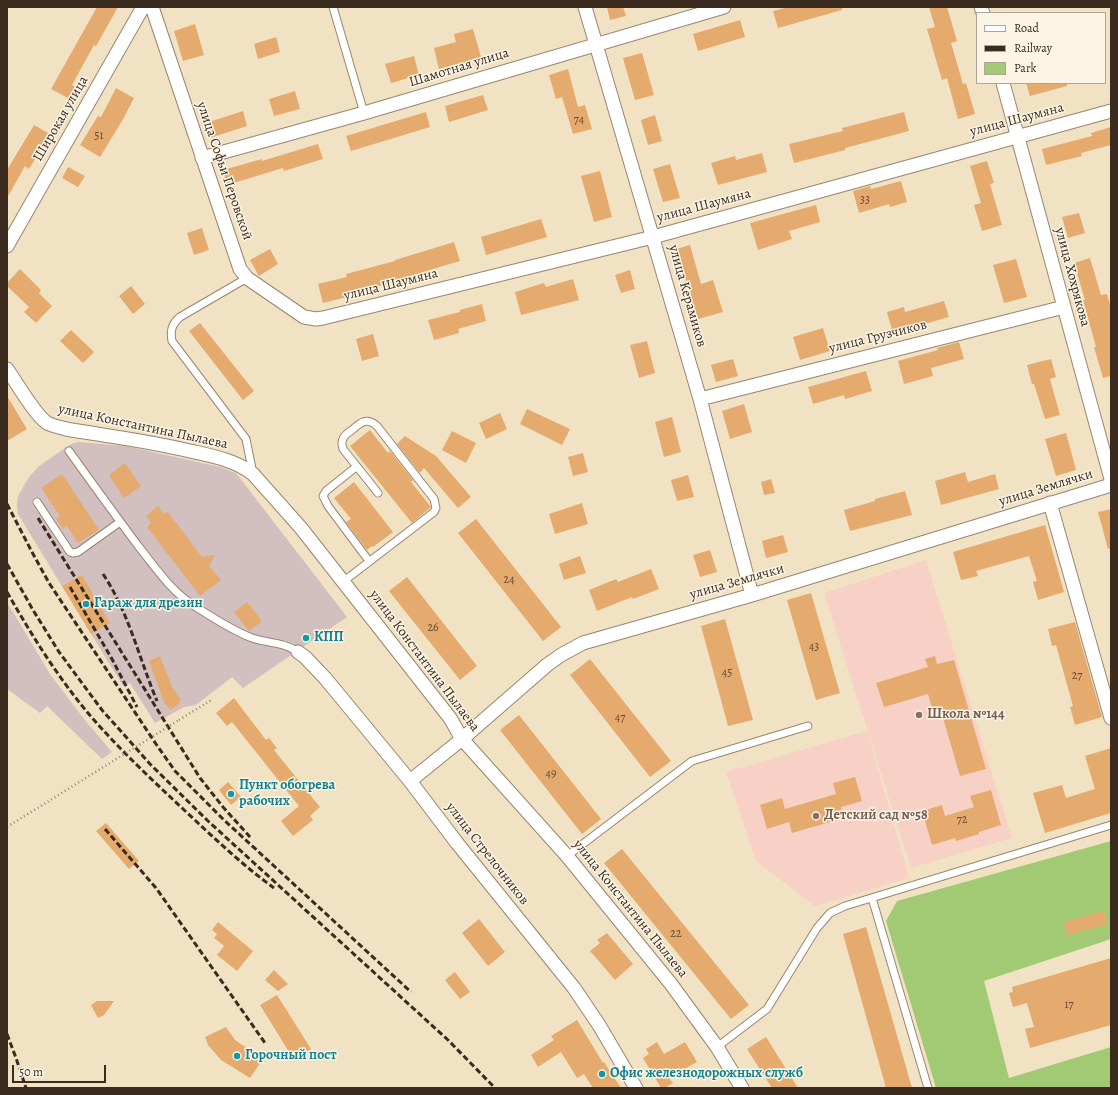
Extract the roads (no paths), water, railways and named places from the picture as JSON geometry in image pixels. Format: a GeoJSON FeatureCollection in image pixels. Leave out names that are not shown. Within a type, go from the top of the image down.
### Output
{"type":"FeatureCollection","features":[{"type":"Feature","properties":{"kind":"street","name":"Широкая улица"},"geometry":{"type":"LineString","coordinates":[[7,246],[143,7]]}},
{"type":"Feature","properties":{"kind":"street","name":"улица Софьи Перовской"},"geometry":{"type":"LineString","coordinates":[[152,7],[240,269],[247,278],[304,317]]}},
{"type":"Feature","properties":{"kind":"street","name":"улица Керамиков"},"geometry":{"type":"LineString","coordinates":[[585,7],[700,399],[752,595]]}},
{"type":"Feature","properties":{"kind":"street","name":"Шамотная улица"},"geometry":{"type":"LineString","coordinates":[[202,158],[364,113],[724,7]]}},
{"type":"Feature","properties":{"kind":"street","name":"улица Хохрякова"},"geometry":{"type":"LineString","coordinates":[[1003,84],[1019,136],[1111,479]]}},
{"type":"Feature","properties":{"kind":"street","name":"улица Шаумяна"},"geometry":{"type":"LineString","coordinates":[[304,317],[316,319],[323,318],[653,237],[1111,111]]}},
{"type":"Feature","properties":{"kind":"street","name":"улица Грузчиков"},"geometry":{"type":"LineString","coordinates":[[700,399],[1064,307]]}},
{"type":"Feature","properties":{"kind":"street","name":"улица Константина Пылаева"},"geometry":{"type":"LineString","coordinates":[[7,369],[38,414],[51,425],[66,429],[164,444],[212,456],[244,467],[253,474],[301,528],[344,581],[450,718],[462,739],[568,856],[671,984],[717,1048],[742,1088]]}},
{"type":"Feature","properties":{"kind":"street","name":"улица Землячки"},"geometry":{"type":"LineString","coordinates":[[410,781],[462,739],[547,665],[583,643],[752,595],[1111,485]]}},
{"type":"Feature","properties":{"kind":"street"},"geometry":{"type":"LineString","coordinates":[[1050,503],[1111,718]]}},
{"type":"Feature","properties":{"kind":"street","name":"улица Стрелочников"},"geometry":{"type":"LineString","coordinates":[[298,652],[322,674],[410,781],[457,843],[578,994],[599,1025],[636,1088]]}},
{"type":"Feature","properties":{"kind":"lane"},"geometry":{"type":"LineString","coordinates":[[332,7],[364,113]]}},
{"type":"Feature","properties":{"kind":"lane"},"geometry":{"type":"LineString","coordinates":[[247,278],[180,317],[174,323],[170,334],[172,341],[246,439],[253,474]]}},
{"type":"Feature","properties":{"kind":"lane"},"geometry":{"type":"LineString","coordinates":[[344,581],[434,512],[436,504],[434,499],[377,426],[373,422],[368,421],[359,423],[342,440],[344,452],[378,493]]}},
{"type":"Feature","properties":{"kind":"lane"},"geometry":{"type":"LineString","coordinates":[[69,451],[120,522],[170,586],[192,604],[239,633],[259,640],[285,645],[298,652]]}},
{"type":"Feature","properties":{"kind":"lane"},"geometry":{"type":"LineString","coordinates":[[356,467],[326,491],[324,496],[328,506],[369,561]]}},
{"type":"Feature","properties":{"kind":"lane"},"geometry":{"type":"LineString","coordinates":[[37,502],[70,552],[73,554],[120,522]]}},
{"type":"Feature","properties":{"kind":"lane"},"geometry":{"type":"LineString","coordinates":[[568,856],[692,761],[808,726]]}},
{"type":"Feature","properties":{"kind":"lane"},"geometry":{"type":"LineString","coordinates":[[717,1048],[767,1009],[817,928],[830,913],[845,906],[1111,825]]}},
{"type":"Feature","properties":{"kind":"lane"},"geometry":{"type":"LineString","coordinates":[[872,898],[928,1088]]}},
{"type":"Feature","properties":{"kind":"railway"},"geometry":{"type":"LineString","coordinates":[[7,504],[49,583],[175,771],[224,820],[411,992]]}},
{"type":"Feature","properties":{"kind":"railway"},"geometry":{"type":"LineString","coordinates":[[38,518],[200,778],[223,807],[250,837]]}},
{"type":"Feature","properties":{"kind":"railway"},"geometry":{"type":"LineString","coordinates":[[7,564],[59,652],[102,710],[150,764],[208,821],[448,1040],[495,1088]]}},
{"type":"Feature","properties":{"kind":"railway"},"geometry":{"type":"LineString","coordinates":[[103,574],[127,620],[157,701]]}},
{"type":"Feature","properties":{"kind":"railway"},"geometry":{"type":"LineString","coordinates":[[70,587],[112,659],[137,707]]}},
{"type":"Feature","properties":{"kind":"railway"},"geometry":{"type":"LineString","coordinates":[[7,592],[55,670],[99,726],[204,829],[238,860],[274,888]]}},
{"type":"Feature","properties":{"kind":"railway"},"geometry":{"type":"LineString","coordinates":[[105,829],[156,888],[265,1043]]}},
{"type":"Feature","properties":{"kind":"railway"},"geometry":{"type":"LineString","coordinates":[[7,1034],[26,1088]]}},
{"type":"Feature","properties":{"kind":"place","name":"Гараж для дрезин"},"geometry":{"type":"Point","coordinates":[86,604]}},
{"type":"Feature","properties":{"kind":"place","name":"КПП"},"geometry":{"type":"Point","coordinates":[306,638]}},
{"type":"Feature","properties":{"kind":"place","name":"Школа №144"},"geometry":{"type":"Point","coordinates":[919,715]}},
{"type":"Feature","properties":{"kind":"place","name":"Пункт обогрева рабочих"},"geometry":{"type":"Point","coordinates":[231,794]}},
{"type":"Feature","properties":{"kind":"place","name":"Детский сад №58"},"geometry":{"type":"Point","coordinates":[816,816]}},
{"type":"Feature","properties":{"kind":"place","name":"Горочный пост"},"geometry":{"type":"Point","coordinates":[237,1056]}},
{"type":"Feature","properties":{"kind":"place","name":"Офис железнодорожных служб"},"geometry":{"type":"Point","coordinates":[602,1074]}}]}
